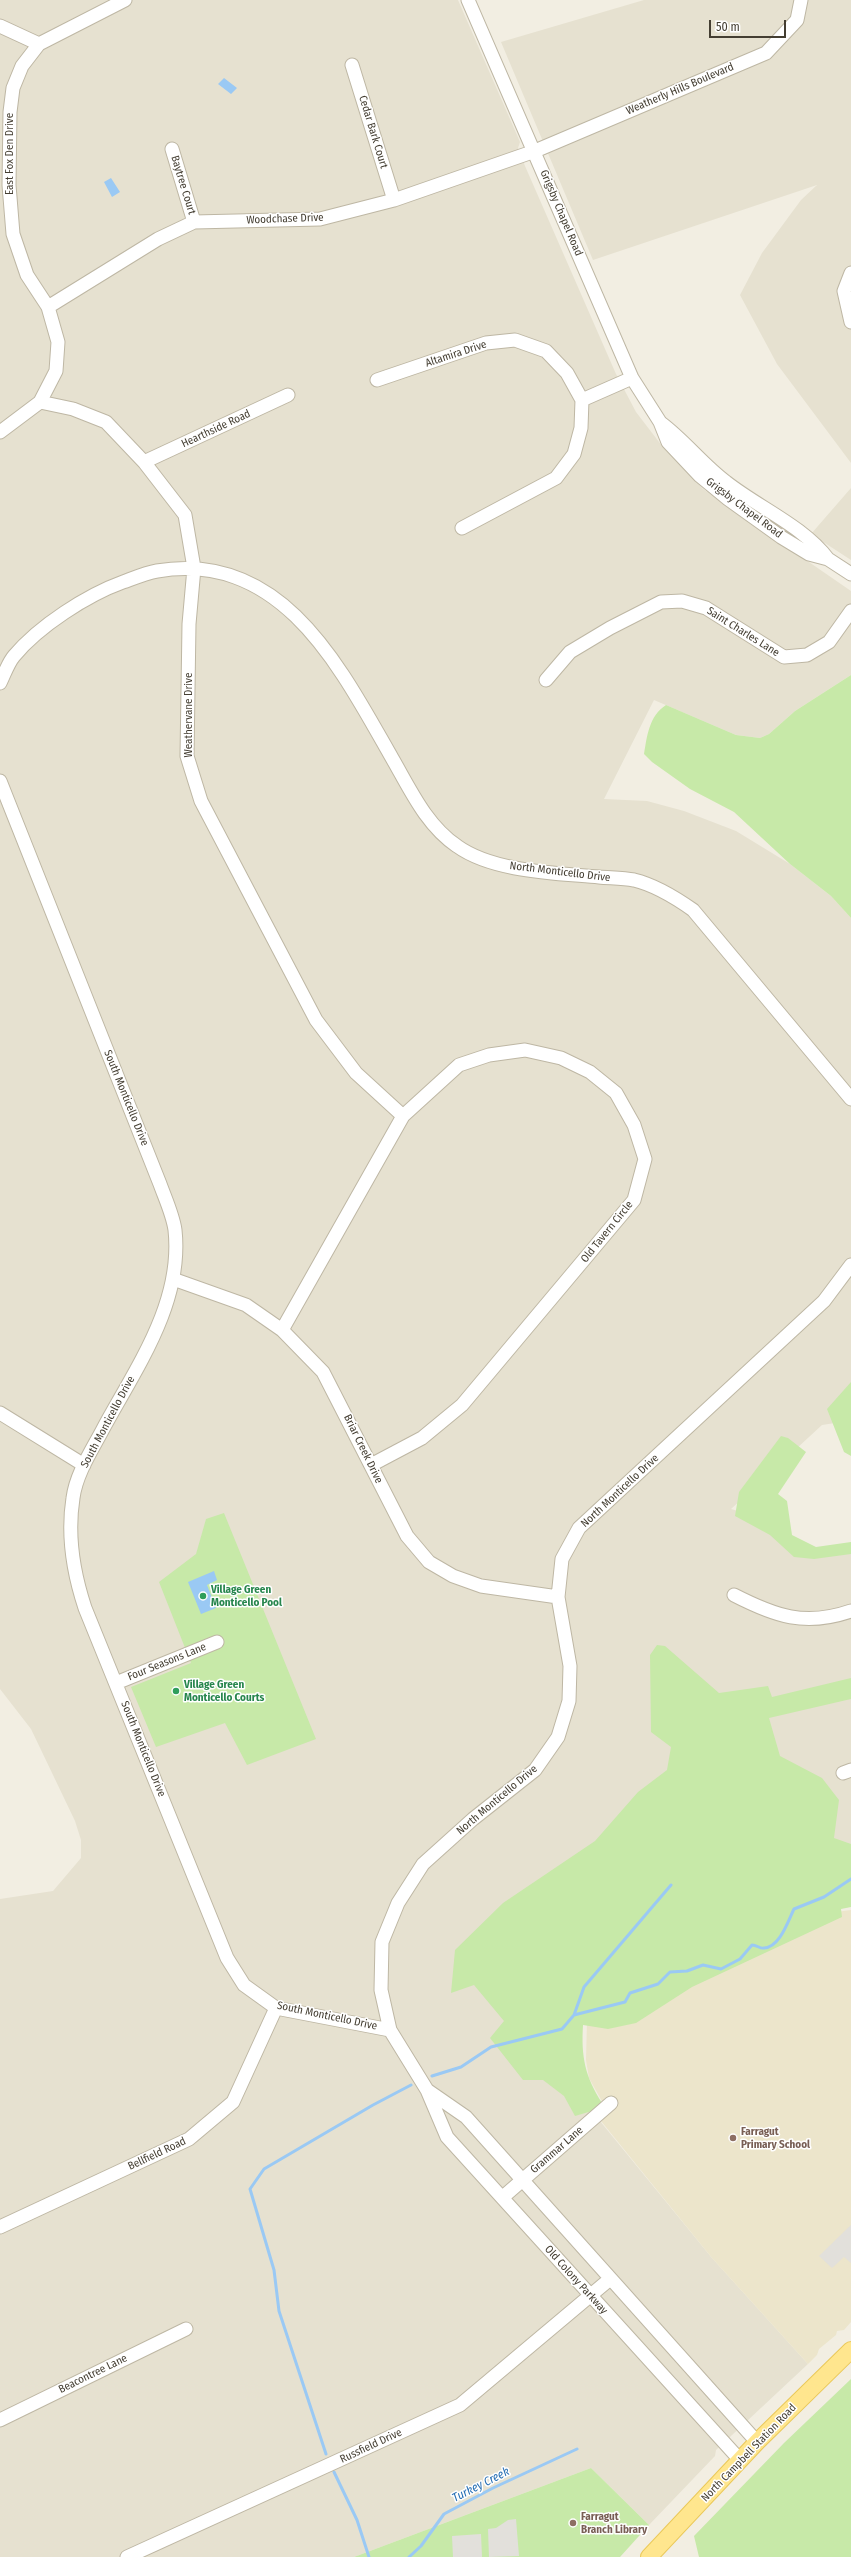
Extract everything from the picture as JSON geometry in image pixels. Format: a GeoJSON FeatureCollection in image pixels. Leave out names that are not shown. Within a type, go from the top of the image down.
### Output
{"type":"FeatureCollection","features":[{"type":"Feature","properties":{"kind":"main road","name":"North Campbell Station Road"},"geometry":{"type":"LineString","coordinates":[[649,2557],[757,2442],[851,2350]]}},
{"type":"Feature","properties":{"kind":"street","name":"East Fox Den Drive"},"geometry":{"type":"LineString","coordinates":[[0,432],[40,402],[56,371],[58,342],[48,307],[27,275],[13,234],[9,185],[10,112],[13,88],[22,66],[39,44],[126,0]]}},
{"type":"Feature","properties":{"kind":"street","name":"Grigsby Chapel Road"},"geometry":{"type":"LineString","coordinates":[[468,0],[535,151],[632,378],[660,422],[668,442],[716,490],[809,554],[828,559],[851,574]]}},
{"type":"Feature","properties":{"kind":"street","name":"Weatherly Hills Boulevard"},"geometry":{"type":"LineString","coordinates":[[535,151],[766,53],[797,20],[801,0]]}},
{"type":"Feature","properties":{"kind":"street"},"geometry":{"type":"LineString","coordinates":[[0,26],[39,44]]}},
{"type":"Feature","properties":{"kind":"street","name":"Cedar Bark Court"},"geometry":{"type":"LineString","coordinates":[[352,65],[394,200]]}},
{"type":"Feature","properties":{"kind":"street","name":"Baytree Court"},"geometry":{"type":"LineString","coordinates":[[172,148],[194,222]]}},
{"type":"Feature","properties":{"kind":"street","name":"Woodchase Drive"},"geometry":{"type":"LineString","coordinates":[[48,307],[158,239],[194,222],[320,219],[394,200],[535,151]]}},
{"type":"Feature","properties":{"kind":"street"},"geometry":{"type":"LineString","coordinates":[[851,273],[844,291],[851,322]]}},
{"type":"Feature","properties":{"kind":"street","name":"Altamira Drive"},"geometry":{"type":"LineString","coordinates":[[377,380],[486,343],[515,340],[546,351],[567,373],[582,400]]}},
{"type":"Feature","properties":{"kind":"street"},"geometry":{"type":"LineString","coordinates":[[462,528],[556,478],[574,454],[581,428],[582,400],[632,378]]}},
{"type":"Feature","properties":{"kind":"street","name":"Hearthside Road"},"geometry":{"type":"LineString","coordinates":[[144,462],[288,395]]}},
{"type":"Feature","properties":{"kind":"street","name":"Weathervane Drive"},"geometry":{"type":"LineString","coordinates":[[40,402],[73,409],[106,422],[144,462],[185,515],[194,568],[189,624],[187,756],[201,802],[316,1020],[356,1073],[404,1116]]}},
{"type":"Feature","properties":{"kind":"street"},"geometry":{"type":"LineString","coordinates":[[0,683],[13,657],[41,630],[100,590],[156,571],[194,568]]}},
{"type":"Feature","properties":{"kind":"street","name":"North Monticello Drive"},"geometry":{"type":"LineString","coordinates":[[194,568],[228,573],[261,588],[284,604],[316,639],[343,672],[431,824],[458,847],[500,865],[552,873],[634,880],[674,897],[693,910],[851,1099]]}},
{"type":"Feature","properties":{"kind":"street","name":"Saint Charles Lane"},"geometry":{"type":"LineString","coordinates":[[546,680],[570,652],[610,628],[662,602],[682,601],[706,608],[784,657],[807,655],[828,642],[851,611]]}},
{"type":"Feature","properties":{"kind":"street","name":"South Monticello Drive"},"geometry":{"type":"LineString","coordinates":[[0,782],[160,1184],[175,1230],[173,1279],[160,1323],[84,1465],[73,1497],[71,1533],[74,1573],[85,1608],[227,1958],[244,1985],[276,2008],[390,2030]]}},
{"type":"Feature","properties":{"kind":"street","name":"Old Tavern Circle"},"geometry":{"type":"LineString","coordinates":[[282,1330],[404,1116],[459,1065],[489,1055],[525,1050],[561,1058],[590,1072],[616,1093],[634,1125],[645,1159],[634,1200],[462,1405],[422,1438],[371,1465]]}},
{"type":"Feature","properties":{"kind":"street","name":"North Monticello Drive"},"geometry":{"type":"LineString","coordinates":[[390,2030],[381,1990],[382,1942],[398,1903],[423,1864],[473,1819],[535,1770],[558,1737],[569,1701],[570,1666],[558,1597],[562,1559],[580,1528],[824,1301],[851,1265]]}},
{"type":"Feature","properties":{"kind":"street","name":"Briar Creek Drive"},"geometry":{"type":"LineString","coordinates":[[173,1279],[246,1305],[282,1330],[323,1372],[407,1536],[429,1562],[453,1576],[481,1586],[558,1597]]}},
{"type":"Feature","properties":{"kind":"street"},"geometry":{"type":"LineString","coordinates":[[0,1413],[84,1465]]}},
{"type":"Feature","properties":{"kind":"street"},"geometry":{"type":"LineString","coordinates":[[734,1595],[766,1611],[789,1618],[818,1619],[851,1611]]}},
{"type":"Feature","properties":{"kind":"street","name":"Four Seasons Lane"},"geometry":{"type":"LineString","coordinates":[[116,1683],[217,1642]]}},
{"type":"Feature","properties":{"kind":"street","name":"Bellfield Road"},"geometry":{"type":"LineString","coordinates":[[2,2222],[189,2139],[232,2102],[276,2008]]}},
{"type":"Feature","properties":{"kind":"street","name":"Old Colony Parkway"},"geometry":{"type":"LineString","coordinates":[[390,2030],[427,2090],[447,2137],[740,2460]]}},
{"type":"Feature","properties":{"kind":"street","name":"Old Colony Parkway"},"geometry":{"type":"LineString","coordinates":[[427,2090],[466,2118],[757,2442]]}},
{"type":"Feature","properties":{"kind":"street","name":"Grammar Lane"},"geometry":{"type":"LineString","coordinates":[[503,2197],[611,2103]]}},
{"type":"Feature","properties":{"kind":"street","name":"Russfield Drive"},"geometry":{"type":"LineString","coordinates":[[127,2557],[460,2405],[589,2295],[610,2279]]}},
{"type":"Feature","properties":{"kind":"street","name":"Beacontree Lane"},"geometry":{"type":"LineString","coordinates":[[0,2420],[186,2329]]}},
{"type":"Feature","properties":{"kind":"shaded area"},"geometry":{"type":"Polygon","coordinates":[[[0,0],[458,0],[520,142],[518,148],[525,166],[616,374],[636,412],[659,442],[703,489],[851,591],[851,675],[795,711],[769,734],[760,738],[736,735],[654,700],[604,799],[647,801],[684,811],[736,831],[790,864],[831,896],[851,918],[851,1413],[835,1423],[822,1425],[731,1509],[757,1516],[813,1553],[851,1547],[851,1862],[711,1735],[594,1858],[577,2093],[712,2258],[808,2364],[716,2450],[715,2456],[649,2525],[591,2468],[354,2557],[0,2557],[0,1899],[53,1891],[81,1858],[81,1840],[75,1821],[31,1729],[0,1689],[0,0]]]}},
{"type":"Feature","properties":{"kind":"shaded area"},"geometry":{"type":"Polygon","coordinates":[[[644,0],[851,0],[851,463],[777,364],[740,295],[762,253],[801,200],[817,185],[593,260],[501,42],[644,0]]]}},
{"type":"Feature","properties":{"kind":"shaded area"},"geometry":{"type":"Polygon","coordinates":[[[851,488],[851,560],[811,534],[851,488]]]}},
{"type":"Feature","properties":{"kind":"shaded area","name":"Farragut Primary School"},"geometry":{"type":"Polygon","coordinates":[[[851,1910],[851,2322],[844,2330],[837,2331],[836,2335],[819,2349],[817,2355],[808,2364],[712,2258],[601,2121],[609,2114],[589,2078],[586,2060],[587,2021],[836,1912],[851,1910]]]}},
{"type":"Feature","properties":{"kind":"shaded area"},"geometry":{"type":"Polygon","coordinates":[[[851,2225],[851,2263],[844,2257],[832,2268],[819,2256],[851,2225]]]}},
{"type":"Feature","properties":{"kind":"shaded area"},"geometry":{"type":"Polygon","coordinates":[[[516,2519],[519,2556],[489,2557],[488,2529],[496,2528],[508,2520],[516,2519]]]}},
{"type":"Feature","properties":{"kind":"shaded area"},"geometry":{"type":"Polygon","coordinates":[[[481,2534],[482,2557],[453,2557],[452,2536],[481,2534]]]}},
{"type":"Feature","properties":{"kind":"green space"},"geometry":{"type":"Polygon","coordinates":[[[851,675],[851,918],[831,896],[790,864],[734,812],[690,789],[652,762],[644,754],[652,721],[660,710],[666,705],[736,735],[760,738],[769,734],[795,711],[851,675]]]}},
{"type":"Feature","properties":{"kind":"green space"},"geometry":{"type":"Polygon","coordinates":[[[851,1382],[851,1456],[844,1452],[827,1409],[851,1382]]]}},
{"type":"Feature","properties":{"kind":"green space"},"geometry":{"type":"Polygon","coordinates":[[[781,1436],[788,1438],[806,1452],[778,1494],[787,1501],[792,1535],[816,1547],[851,1542],[851,1554],[814,1559],[794,1557],[770,1535],[735,1516],[739,1492],[781,1436]]]}},
{"type":"Feature","properties":{"kind":"green space"},"geometry":{"type":"Polygon","coordinates":[[[224,1513],[316,1739],[247,1765],[225,1723],[156,1747],[131,1687],[191,1663],[159,1582],[196,1554],[206,1519],[224,1513]]]}},
{"type":"Feature","properties":{"kind":"green space"},"geometry":{"type":"Polygon","coordinates":[[[657,1645],[665,1646],[719,1693],[768,1686],[772,1697],[851,1678],[851,1699],[769,1718],[780,1756],[822,1778],[839,1800],[834,1838],[851,1844],[851,1907],[841,1909],[842,1917],[692,1987],[636,2023],[608,2029],[583,2025],[585,2066],[596,2093],[602,2103],[592,2111],[575,2116],[564,2096],[543,2080],[523,2080],[490,2038],[504,2021],[474,1985],[451,1993],[455,1950],[503,1903],[595,1841],[638,1792],[667,1770],[671,1747],[651,1732],[650,1655],[657,1645]]]}},
{"type":"Feature","properties":{"kind":"green space"},"geometry":{"type":"Polygon","coordinates":[[[851,2379],[851,2557],[699,2557],[694,2536],[784,2443],[851,2379]]]}},
{"type":"Feature","properties":{"kind":"green space"},"geometry":{"type":"Polygon","coordinates":[[[591,2468],[649,2525],[620,2557],[354,2557],[591,2468]]]}},
{"type":"Feature","properties":{"kind":"water"},"geometry":{"type":"Polygon","coordinates":[[[224,78],[237,88],[231,94],[218,84],[224,78]]]}},
{"type":"Feature","properties":{"kind":"water"},"geometry":{"type":"Polygon","coordinates":[[[111,178],[120,192],[112,197],[104,182],[111,178]]]}},
{"type":"Feature","properties":{"kind":"water","name":"Village Green Monticello Pool"},"geometry":{"type":"Polygon","coordinates":[[[214,1571],[217,1580],[207,1585],[216,1608],[201,1614],[188,1582],[214,1571]]]}},
{"type":"Feature","properties":{"kind":"waterway"},"geometry":{"type":"LineString","coordinates":[[574,2015],[625,2002],[630,1993],[658,1984],[670,1972],[687,1971],[703,1965],[721,1969],[740,1959],[752,1945],[763,1948],[770,1947],[783,1933],[794,1909],[824,1897],[851,1879]]}},
{"type":"Feature","properties":{"kind":"waterway"},"geometry":{"type":"LineString","coordinates":[[432,2076],[461,2067],[491,2047],[562,2029],[574,2015],[584,1987],[671,1885]]}},
{"type":"Feature","properties":{"kind":"waterway"},"geometry":{"type":"LineString","coordinates":[[326,2454],[279,2311],[274,2270],[250,2189],[264,2169],[373,2105],[411,2085]]}},
{"type":"Feature","properties":{"kind":"waterway","name":"Turkey Creek"},"geometry":{"type":"LineString","coordinates":[[409,2557],[421,2546],[444,2514],[493,2488],[577,2449]]}},
{"type":"Feature","properties":{"kind":"waterway"},"geometry":{"type":"LineString","coordinates":[[334,2472],[357,2520],[369,2557]]}},
{"type":"Feature","properties":{"kind":"place","name":"Village Green Monticello Pool"},"geometry":{"type":"Point","coordinates":[203,1596]}},
{"type":"Feature","properties":{"kind":"place","name":"Village Green Monticello Courts"},"geometry":{"type":"Point","coordinates":[176,1691]}},
{"type":"Feature","properties":{"kind":"place","name":"Farragut Primary School"},"geometry":{"type":"Point","coordinates":[733,2138]}},
{"type":"Feature","properties":{"kind":"place","name":"Farragut Branch Library"},"geometry":{"type":"Point","coordinates":[573,2523]}}]}
